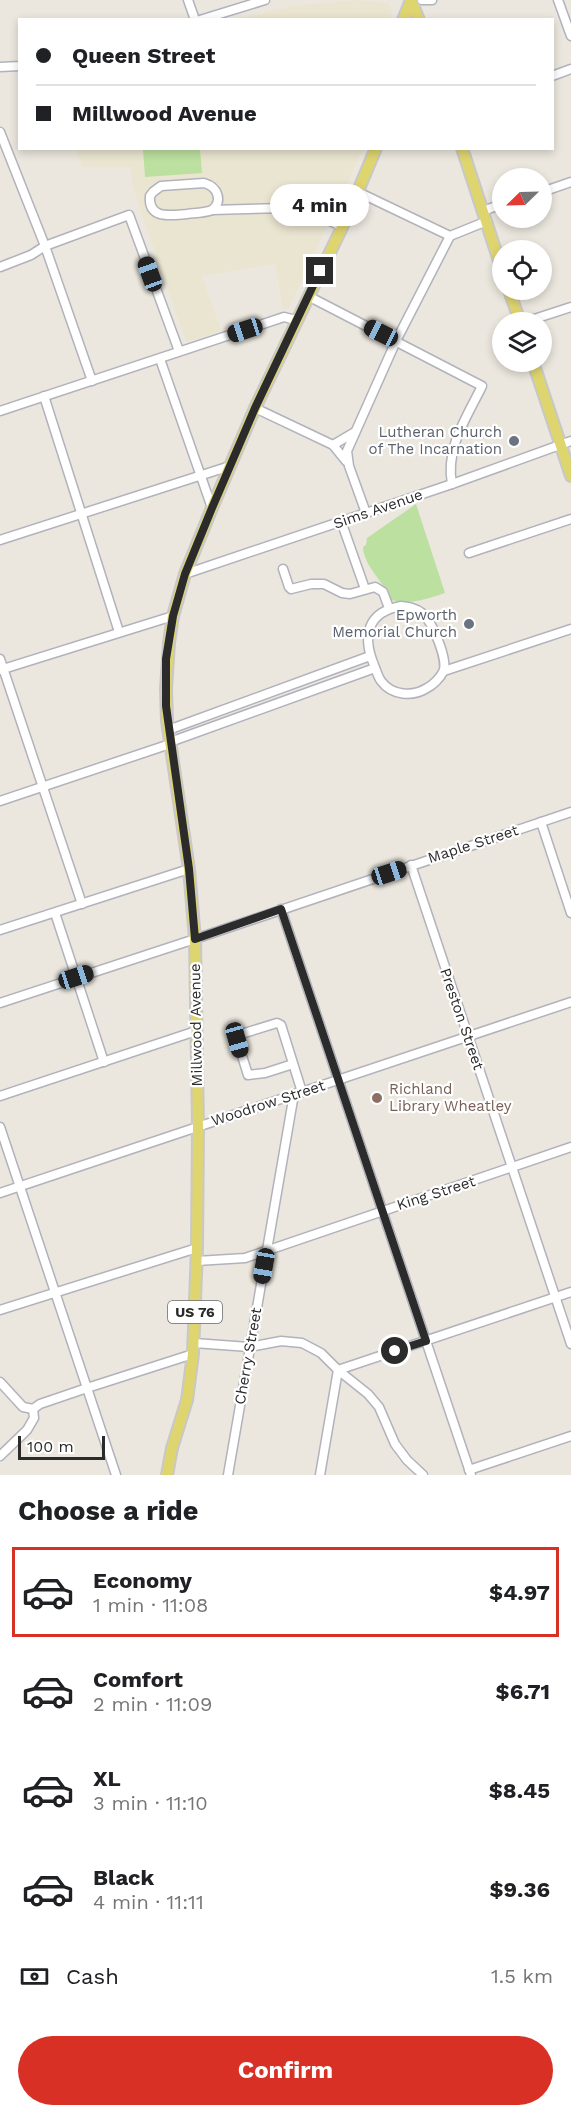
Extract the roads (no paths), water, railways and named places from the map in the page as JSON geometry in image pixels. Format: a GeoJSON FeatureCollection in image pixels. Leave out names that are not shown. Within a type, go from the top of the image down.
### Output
{"type":"FeatureCollection","features":[{"type":"Feature","properties":{"kind":"main road"},"geometry":{"type":"LineString","coordinates":[[404,18],[411,0]]}},
{"type":"Feature","properties":{"kind":"main road"},"geometry":{"type":"LineString","coordinates":[[411,0],[418,18]]}},
{"type":"Feature","properties":{"kind":"main road","name":"Millwood Avenue"},"geometry":{"type":"LineString","coordinates":[[167,1475],[172,1448],[187,1400],[194,1348],[198,1126],[195,939],[189,869],[168,730],[166,659],[173,616],[185,574],[212,508],[255,408],[358,192],[375,150]]}},
{"type":"Feature","properties":{"kind":"main road"},"geometry":{"type":"LineString","coordinates":[[463,150],[493,240]]}},
{"type":"Feature","properties":{"kind":"main road"},"geometry":{"type":"LineString","coordinates":[[537,372],[566,443],[571,477]]}},
{"type":"Feature","properties":{"kind":"street"},"geometry":{"type":"LineString","coordinates":[[188,0],[194,18]]}},
{"type":"Feature","properties":{"kind":"street"},"geometry":{"type":"LineString","coordinates":[[206,18],[265,0]]}},
{"type":"Feature","properties":{"kind":"street"},"geometry":{"type":"LineString","coordinates":[[422,0],[432,0]]}},
{"type":"Feature","properties":{"kind":"street"},"geometry":{"type":"LineString","coordinates":[[558,0],[571,36]]}},
{"type":"Feature","properties":{"kind":"street"},"geometry":{"type":"LineString","coordinates":[[0,68],[18,66]]}},
{"type":"Feature","properties":{"kind":"street"},"geometry":{"type":"LineString","coordinates":[[554,75],[571,69]]}},
{"type":"Feature","properties":{"kind":"street"},"geometry":{"type":"LineString","coordinates":[[0,132],[3,146],[45,246],[92,381]]}},
{"type":"Feature","properties":{"kind":"street"},"geometry":{"type":"LineString","coordinates":[[552,189],[571,182]]}},
{"type":"Feature","properties":{"kind":"street"},"geometry":{"type":"LineString","coordinates":[[212,210],[218,203],[218,197],[213,187],[204,183],[161,186],[150,196],[154,212],[163,216],[212,210],[286,207],[342,226]]}},
{"type":"Feature","properties":{"kind":"street"},"geometry":{"type":"LineString","coordinates":[[358,192],[450,236]]}},
{"type":"Feature","properties":{"kind":"street"},"geometry":{"type":"LineString","coordinates":[[349,466],[347,451],[355,432],[396,341],[450,236],[492,211]]}},
{"type":"Feature","properties":{"kind":"street"},"geometry":{"type":"LineString","coordinates":[[0,267],[31,255],[45,246],[129,215],[179,351]]}},
{"type":"Feature","properties":{"kind":"street"},"geometry":{"type":"LineString","coordinates":[[308,296],[482,386],[458,433],[451,459],[452,484]]}},
{"type":"Feature","properties":{"kind":"street"},"geometry":{"type":"LineString","coordinates":[[552,313],[571,307]]}},
{"type":"Feature","properties":{"kind":"street"},"geometry":{"type":"LineString","coordinates":[[1,408],[92,381],[284,317],[296,320]]}},
{"type":"Feature","properties":{"kind":"street"},"geometry":{"type":"LineString","coordinates":[[160,358],[212,508]]}},
{"type":"Feature","properties":{"kind":"street"},"geometry":{"type":"LineString","coordinates":[[44,396],[119,632]]}},
{"type":"Feature","properties":{"kind":"street"},"geometry":{"type":"LineString","coordinates":[[255,408],[333,445],[344,456],[349,466],[366,513]]}},
{"type":"Feature","properties":{"kind":"street"},"geometry":{"type":"LineString","coordinates":[[333,445],[355,432]]}},
{"type":"Feature","properties":{"kind":"street","name":"Sims Avenue"},"geometry":{"type":"LineString","coordinates":[[185,574],[566,443]]}},
{"type":"Feature","properties":{"kind":"street"},"geometry":{"type":"LineString","coordinates":[[0,540],[230,466]]}},
{"type":"Feature","properties":{"kind":"street"},"geometry":{"type":"LineString","coordinates":[[469,553],[571,519]]}},
{"type":"Feature","properties":{"kind":"street"},"geometry":{"type":"LineString","coordinates":[[341,521],[365,589]]}},
{"type":"Feature","properties":{"kind":"street"},"geometry":{"type":"LineString","coordinates":[[283,569],[291,589],[311,584],[324,584],[342,593],[350,594],[375,587],[382,592],[389,608]]}},
{"type":"Feature","properties":{"kind":"street"},"geometry":{"type":"LineString","coordinates":[[444,671],[444,658],[430,621],[415,609],[401,606],[389,608],[380,613],[370,627],[367,644],[370,656],[381,681],[389,689],[402,694],[421,692],[431,686],[444,671],[571,629]]}},
{"type":"Feature","properties":{"kind":"street"},"geometry":{"type":"LineString","coordinates":[[2,670],[173,616]]}},
{"type":"Feature","properties":{"kind":"street"},"geometry":{"type":"LineString","coordinates":[[168,730],[370,656]]}},
{"type":"Feature","properties":{"kind":"street"},"geometry":{"type":"LineString","coordinates":[[0,658],[2,670],[82,904]]}},
{"type":"Feature","properties":{"kind":"street"},"geometry":{"type":"LineString","coordinates":[[0,801],[170,743],[375,668]]}},
{"type":"Feature","properties":{"kind":"street","name":"Maple Street"},"geometry":{"type":"LineString","coordinates":[[0,1003],[571,812]]}},
{"type":"Feature","properties":{"kind":"street"},"geometry":{"type":"LineString","coordinates":[[541,822],[571,913]]}},
{"type":"Feature","properties":{"kind":"street","name":"Preston Street"},"geometry":{"type":"LineString","coordinates":[[411,865],[571,1344]]}},
{"type":"Feature","properties":{"kind":"street"},"geometry":{"type":"LineString","coordinates":[[0,930],[189,869]]}},
{"type":"Feature","properties":{"kind":"street"},"geometry":{"type":"LineString","coordinates":[[281,909],[470,1473],[571,1436]]}},
{"type":"Feature","properties":{"kind":"street"},"geometry":{"type":"LineString","coordinates":[[55,913],[104,1062]]}},
{"type":"Feature","properties":{"kind":"street","name":"Woodrow Street"},"geometry":{"type":"LineString","coordinates":[[0,1193],[571,1002]]}},
{"type":"Feature","properties":{"kind":"street"},"geometry":{"type":"LineString","coordinates":[[293,1064],[265,1073],[248,1075],[237,1040],[238,1035],[277,1023],[281,1025],[293,1064],[298,1093]]}},
{"type":"Feature","properties":{"kind":"street"},"geometry":{"type":"LineString","coordinates":[[0,1096],[196,1031]]}},
{"type":"Feature","properties":{"kind":"street","name":"Cherry Street"},"geometry":{"type":"LineString","coordinates":[[228,1475],[266,1251],[298,1093]]}},
{"type":"Feature","properties":{"kind":"street"},"geometry":{"type":"LineString","coordinates":[[0,1127],[116,1475]]}},
{"type":"Feature","properties":{"kind":"street","name":"King Street"},"geometry":{"type":"LineString","coordinates":[[197,1261],[245,1258],[571,1148]]}},
{"type":"Feature","properties":{"kind":"street"},"geometry":{"type":"LineString","coordinates":[[0,1310],[197,1248]]}},
{"type":"Feature","properties":{"kind":"street"},"geometry":{"type":"LineString","coordinates":[[338,1371],[571,1292]]}},
{"type":"Feature","properties":{"kind":"street"},"geometry":{"type":"LineString","coordinates":[[0,1382],[23,1407],[33,1409],[40,1404],[194,1348],[249,1347],[281,1341],[302,1343],[321,1353],[338,1371],[368,1394],[379,1407],[395,1444],[407,1460],[423,1475]]}},
{"type":"Feature","properties":{"kind":"street"},"geometry":{"type":"LineString","coordinates":[[320,1475],[338,1371]]}},
{"type":"Feature","properties":{"kind":"street"},"geometry":{"type":"LineString","coordinates":[[2,1451],[27,1430],[34,1418],[33,1409]]}},
{"type":"Feature","properties":{"kind":"place","name":"Lutheran Church of The Incarnation"},"geometry":{"type":"Point","coordinates":[514,441]}},
{"type":"Feature","properties":{"kind":"place","name":"Epworth Memorial Church"},"geometry":{"type":"Point","coordinates":[469,624]}},
{"type":"Feature","properties":{"kind":"place","name":"Richland Library Wheatley"},"geometry":{"type":"Point","coordinates":[377,1098]}}]}
